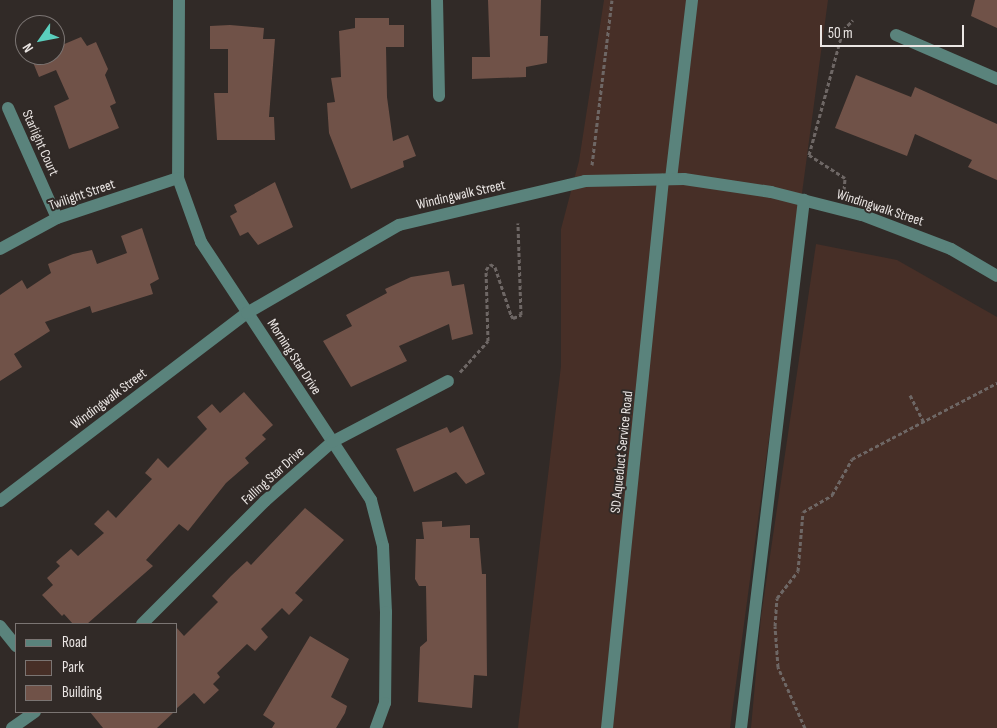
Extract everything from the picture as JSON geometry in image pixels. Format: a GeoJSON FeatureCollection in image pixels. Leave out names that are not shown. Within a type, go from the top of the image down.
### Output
{"type":"FeatureCollection","features":[{"type":"Feature","properties":{"kind":"street","name":"Morning Star Drive"},"geometry":{"type":"LineString","coordinates":[[179,0],[178,178],[202,242],[371,500],[383,546],[386,687],[376,728]]}},
{"type":"Feature","properties":{"kind":"street"},"geometry":{"type":"LineString","coordinates":[[437,0],[439,96]]}},
{"type":"Feature","properties":{"kind":"street","name":"SD Aqueduct Service Road"},"geometry":{"type":"LineString","coordinates":[[607,728],[667,180],[692,0]]}},
{"type":"Feature","properties":{"kind":"street"},"geometry":{"type":"LineString","coordinates":[[896,35],[997,79]]}},
{"type":"Feature","properties":{"kind":"street","name":"Starlight Court"},"geometry":{"type":"LineString","coordinates":[[8,108],[57,218]]}},
{"type":"Feature","properties":{"kind":"street","name":"Twilight Street"},"geometry":{"type":"LineString","coordinates":[[0,249],[57,218],[178,178]]}},
{"type":"Feature","properties":{"kind":"street","name":"Windingwalk Street"},"geometry":{"type":"LineString","coordinates":[[0,501],[247,313],[398,225],[585,181],[667,180],[804,200],[862,216],[951,249],[997,276]]}},
{"type":"Feature","properties":{"kind":"street"},"geometry":{"type":"LineString","coordinates":[[741,728],[804,200]]}},
{"type":"Feature","properties":{"kind":"street","name":"Falling Star Drive"},"geometry":{"type":"LineString","coordinates":[[143,623],[264,501],[332,442],[448,381]]}},
{"type":"Feature","properties":{"kind":"street"},"geometry":{"type":"LineString","coordinates":[[0,626],[15,645]]}},
{"type":"Feature","properties":{"kind":"street"},"geometry":{"type":"LineString","coordinates":[[12,728],[33,713]]}},
{"type":"Feature","properties":{"kind":"path"},"geometry":{"type":"LineString","coordinates":[[592,165],[612,0]]}},
{"type":"Feature","properties":{"kind":"path"},"geometry":{"type":"LineString","coordinates":[[844,190],[845,178],[809,155],[843,30],[853,20]]}},
{"type":"Feature","properties":{"kind":"path"},"geometry":{"type":"LineString","coordinates":[[448,381],[488,341],[486,270],[490,264],[495,267],[511,315],[514,318],[521,316],[518,223]]}},
{"type":"Feature","properties":{"kind":"path"},"geometry":{"type":"LineString","coordinates":[[805,728],[778,667],[775,626],[777,598],[798,571],[803,512],[832,495],[852,459],[997,383]]}},
{"type":"Feature","properties":{"kind":"path"},"geometry":{"type":"LineString","coordinates":[[910,395],[923,421]]}},
{"type":"Feature","properties":{"kind":"green space"},"geometry":{"type":"Polygon","coordinates":[[[604,0],[828,0],[730,728],[518,728],[561,366],[561,229],[579,161],[604,0]]]}},
{"type":"Feature","properties":{"kind":"green space"},"geometry":{"type":"Polygon","coordinates":[[[816,244],[897,260],[997,317],[997,728],[751,728],[761,617],[816,244]]]}},
{"type":"Feature","properties":{"kind":"building"},"geometry":{"type":"Polygon","coordinates":[[[488,0],[541,0],[540,36],[548,36],[547,63],[526,67],[526,77],[472,79],[472,57],[490,57],[488,0]]]}},
{"type":"Feature","properties":{"kind":"building"},"geometry":{"type":"Polygon","coordinates":[[[975,0],[997,0],[997,28],[971,16],[975,0]]]}},
{"type":"Feature","properties":{"kind":"building"},"geometry":{"type":"Polygon","coordinates":[[[355,18],[389,18],[389,25],[404,25],[404,47],[386,47],[387,97],[393,141],[408,135],[416,156],[403,161],[404,167],[351,189],[329,133],[327,103],[335,102],[331,78],[341,77],[339,31],[355,28],[355,18]]]}},
{"type":"Feature","properties":{"kind":"building"},"geometry":{"type":"Polygon","coordinates":[[[230,25],[264,28],[263,39],[275,39],[269,117],[274,117],[275,140],[217,140],[214,93],[228,93],[228,49],[210,49],[210,26],[230,25]]]}},
{"type":"Feature","properties":{"kind":"building"},"geometry":{"type":"Polygon","coordinates":[[[81,37],[87,46],[96,42],[108,69],[105,75],[116,103],[110,106],[119,128],[69,149],[54,106],[69,99],[56,70],[39,77],[34,65],[65,65],[65,44],[81,37]]]}},
{"type":"Feature","properties":{"kind":"building"},"geometry":{"type":"Polygon","coordinates":[[[856,75],[911,97],[915,87],[997,124],[997,180],[968,167],[972,160],[915,134],[907,156],[835,128],[856,75]]]}},
{"type":"Feature","properties":{"kind":"building"},"geometry":{"type":"Polygon","coordinates":[[[275,182],[293,227],[258,245],[248,232],[240,236],[230,216],[237,212],[234,205],[275,182]]]}},
{"type":"Feature","properties":{"kind":"building"},"geometry":{"type":"Polygon","coordinates":[[[142,228],[159,279],[150,284],[153,294],[92,313],[90,306],[45,322],[50,331],[14,354],[22,367],[0,381],[0,295],[22,280],[27,289],[51,273],[48,264],[73,254],[92,250],[97,264],[127,253],[121,236],[142,228]]]}},
{"type":"Feature","properties":{"kind":"building"},"geometry":{"type":"Polygon","coordinates":[[[449,271],[452,286],[464,284],[473,334],[452,340],[449,324],[399,346],[407,361],[351,387],[323,341],[352,326],[346,315],[387,293],[385,289],[411,277],[449,271]]]}},
{"type":"Feature","properties":{"kind":"building"},"geometry":{"type":"Polygon","coordinates":[[[244,392],[273,425],[262,435],[266,439],[245,458],[249,463],[226,483],[188,531],[179,524],[146,560],[153,566],[88,623],[72,623],[64,614],[62,616],[42,595],[53,585],[47,578],[60,566],[56,562],[71,549],[78,556],[104,533],[94,524],[108,510],[116,518],[152,479],[145,473],[158,458],[168,468],[207,429],[197,417],[212,404],[220,413],[244,392]]]}},
{"type":"Feature","properties":{"kind":"building"},"geometry":{"type":"Polygon","coordinates":[[[463,426],[485,474],[466,484],[456,472],[414,492],[396,449],[447,427],[450,433],[463,426]]]}},
{"type":"Feature","properties":{"kind":"building"},"geometry":{"type":"Polygon","coordinates":[[[305,508],[344,540],[295,593],[303,600],[289,615],[282,608],[261,629],[268,637],[255,651],[247,644],[217,673],[220,677],[213,684],[219,690],[204,704],[194,693],[178,707],[178,629],[184,636],[218,602],[212,596],[247,561],[251,565],[305,508]]]}},
{"type":"Feature","properties":{"kind":"building"},"geometry":{"type":"Polygon","coordinates":[[[442,521],[442,527],[470,525],[470,538],[479,538],[482,574],[486,574],[487,676],[474,675],[472,708],[418,702],[420,647],[427,641],[426,586],[419,586],[415,579],[416,539],[424,539],[422,522],[442,521]]]}},
{"type":"Feature","properties":{"kind":"building"},"geometry":{"type":"Polygon","coordinates":[[[310,636],[349,659],[331,697],[347,706],[345,713],[336,728],[272,728],[275,723],[263,715],[310,636]]]}},
{"type":"Feature","properties":{"kind":"building"},"geometry":{"type":"Polygon","coordinates":[[[91,713],[173,713],[157,728],[103,728],[91,713]]]}}]}
